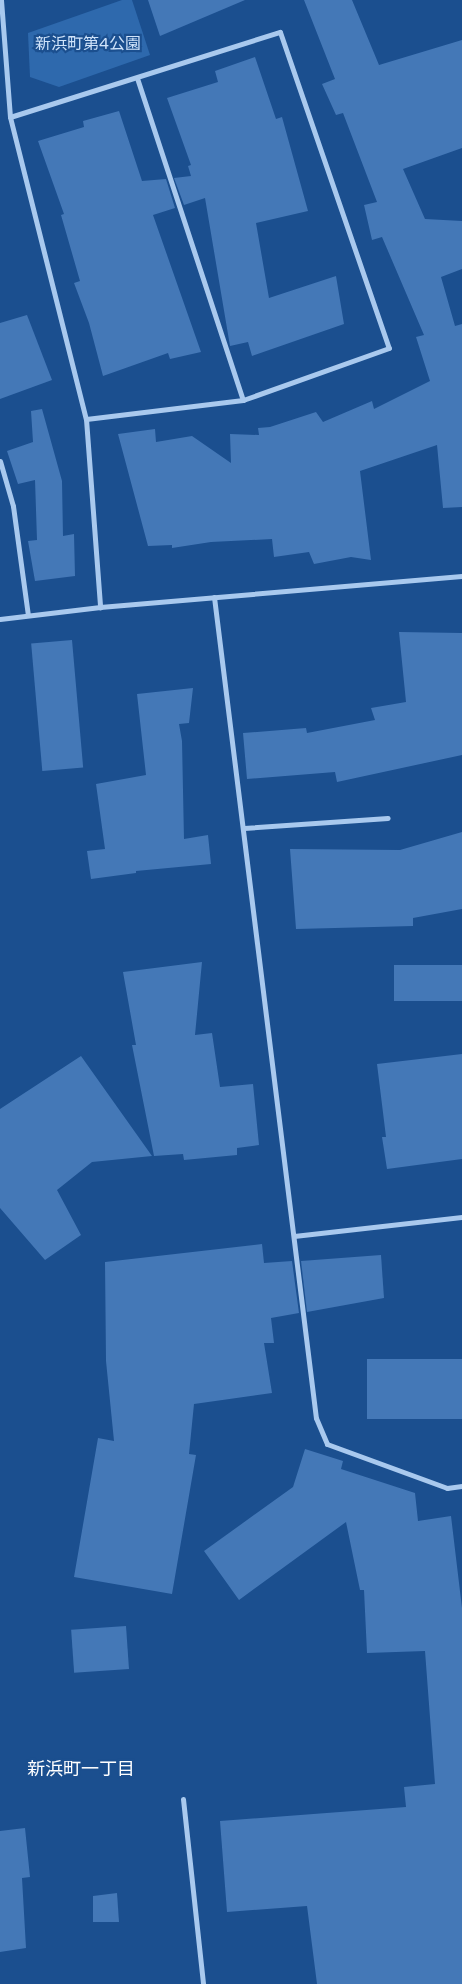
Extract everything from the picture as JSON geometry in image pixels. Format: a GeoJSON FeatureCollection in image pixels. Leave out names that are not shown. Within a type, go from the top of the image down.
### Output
{"type":"FeatureCollection","features":[{"type":"Feature","properties":{"kind":"street"},"geometry":{"type":"LineString","coordinates":[[1,0],[10,116],[86,419],[100,607]]}},
{"type":"Feature","properties":{"kind":"street"},"geometry":{"type":"LineString","coordinates":[[10,116],[280,32],[389,348],[242,400],[86,419]]}},
{"type":"Feature","properties":{"kind":"street"},"geometry":{"type":"LineString","coordinates":[[137,78],[242,400]]}},
{"type":"Feature","properties":{"kind":"street"},"geometry":{"type":"LineString","coordinates":[[0,460],[12,506],[28,615]]}},
{"type":"Feature","properties":{"kind":"street"},"geometry":{"type":"LineString","coordinates":[[0,618],[214,596],[462,576]]}},
{"type":"Feature","properties":{"kind":"street"},"geometry":{"type":"LineString","coordinates":[[214,596],[316,1418],[327,1444],[447,1488],[462,1486]]}},
{"type":"Feature","properties":{"kind":"street"},"geometry":{"type":"LineString","coordinates":[[244,828],[388,818]]}},
{"type":"Feature","properties":{"kind":"street"},"geometry":{"type":"LineString","coordinates":[[294,1236],[462,1217]]}},
{"type":"Feature","properties":{"kind":"street"},"geometry":{"type":"LineString","coordinates":[[183,1799],[203,1984]]}},
{"type":"Feature","properties":{"kind":"green space","name":"新浜町第4公園"},"geometry":{"type":"Polygon","coordinates":[[[122,0],[132,0],[150,55],[59,87],[30,77],[28,33],[122,0]]]}},
{"type":"Feature","properties":{"kind":"building"},"geometry":{"type":"Polygon","coordinates":[[[148,0],[245,0],[160,36],[148,0]]]}},
{"type":"Feature","properties":{"kind":"building"},"geometry":{"type":"Polygon","coordinates":[[[304,0],[352,0],[379,65],[462,40],[462,148],[403,169],[425,219],[462,221],[462,269],[441,277],[455,326],[462,324],[462,507],[443,508],[437,445],[360,471],[371,560],[351,557],[314,564],[309,552],[274,557],[272,539],[211,542],[172,548],[172,545],[148,546],[118,434],[155,429],[156,442],[192,436],[231,463],[230,434],[259,435],[258,428],[270,427],[316,412],[323,422],[372,401],[374,409],[430,381],[416,337],[424,335],[382,237],[372,240],[364,205],[377,202],[343,113],[336,115],[322,84],[335,79],[304,0]]]}},
{"type":"Feature","properties":{"kind":"building"},"geometry":{"type":"Polygon","coordinates":[[[255,57],[276,119],[282,117],[308,211],[256,223],[269,298],[336,276],[344,324],[252,356],[248,342],[230,346],[205,198],[184,205],[174,178],[191,176],[188,166],[191,165],[167,98],[218,82],[215,71],[255,57]]]}},
{"type":"Feature","properties":{"kind":"building"},"geometry":{"type":"Polygon","coordinates":[[[119,111],[142,181],[166,179],[175,208],[153,215],[201,352],[170,359],[168,353],[103,376],[89,323],[74,283],[80,281],[61,215],[64,214],[38,141],[84,127],[83,121],[119,111]]]}},
{"type":"Feature","properties":{"kind":"building"},"geometry":{"type":"Polygon","coordinates":[[[27,315],[52,380],[0,399],[0,323],[27,315]]]}},
{"type":"Feature","properties":{"kind":"building"},"geometry":{"type":"Polygon","coordinates":[[[42,409],[62,481],[63,536],[74,534],[75,576],[35,581],[28,541],[37,540],[35,480],[18,484],[7,451],[33,442],[31,411],[42,409]]]}},
{"type":"Feature","properties":{"kind":"building"},"geometry":{"type":"Polygon","coordinates":[[[399,632],[462,633],[462,755],[337,782],[335,772],[247,779],[243,733],[306,728],[307,733],[375,720],[371,708],[406,702],[399,632]]]}},
{"type":"Feature","properties":{"kind":"building"},"geometry":{"type":"Polygon","coordinates":[[[72,640],[83,768],[42,771],[31,644],[72,640]]]}},
{"type":"Feature","properties":{"kind":"building"},"geometry":{"type":"Polygon","coordinates":[[[193,688],[189,723],[179,724],[182,741],[184,839],[208,835],[211,864],[136,871],[136,873],[91,879],[87,851],[105,849],[96,784],[146,775],[137,694],[193,688]]]}},
{"type":"Feature","properties":{"kind":"building"},"geometry":{"type":"Polygon","coordinates":[[[462,832],[462,909],[413,918],[413,926],[296,929],[290,849],[400,850],[462,832]]]}},
{"type":"Feature","properties":{"kind":"building"},"geometry":{"type":"Polygon","coordinates":[[[202,962],[195,1035],[212,1033],[220,1087],[253,1084],[259,1145],[237,1148],[237,1155],[184,1160],[183,1154],[154,1156],[132,1045],[136,1045],[123,972],[202,962]]]}},
{"type":"Feature","properties":{"kind":"building"},"geometry":{"type":"Polygon","coordinates":[[[394,965],[462,965],[462,1001],[394,1001],[394,965]]]}},
{"type":"Feature","properties":{"kind":"building"},"geometry":{"type":"Polygon","coordinates":[[[462,1054],[462,1159],[387,1169],[382,1137],[386,1137],[377,1064],[462,1054]]]}},
{"type":"Feature","properties":{"kind":"building"},"geometry":{"type":"Polygon","coordinates":[[[81,1056],[152,1156],[92,1162],[57,1190],[81,1235],[45,1260],[0,1208],[0,1109],[81,1056]]]}},
{"type":"Feature","properties":{"kind":"building"},"geometry":{"type":"Polygon","coordinates":[[[262,1244],[264,1263],[292,1261],[299,1313],[271,1318],[274,1343],[264,1343],[272,1393],[194,1404],[189,1454],[196,1455],[172,1594],[74,1577],[98,1438],[114,1441],[106,1361],[105,1262],[262,1244]]]}},
{"type":"Feature","properties":{"kind":"building"},"geometry":{"type":"Polygon","coordinates":[[[381,1255],[384,1298],[307,1312],[301,1261],[381,1255]]]}},
{"type":"Feature","properties":{"kind":"building"},"geometry":{"type":"Polygon","coordinates":[[[367,1359],[462,1359],[462,1419],[367,1419],[367,1359]]]}},
{"type":"Feature","properties":{"kind":"building"},"geometry":{"type":"Polygon","coordinates":[[[305,1449],[343,1461],[341,1469],[415,1493],[418,1521],[451,1516],[462,1608],[462,1984],[317,1984],[307,1906],[227,1912],[220,1821],[406,1807],[404,1787],[435,1784],[425,1651],[367,1653],[364,1590],[360,1590],[346,1522],[239,1600],[204,1551],[293,1487],[305,1449]]]}},
{"type":"Feature","properties":{"kind":"building"},"geometry":{"type":"Polygon","coordinates":[[[126,1626],[129,1669],[74,1673],[71,1630],[126,1626]]]}},
{"type":"Feature","properties":{"kind":"building"},"geometry":{"type":"Polygon","coordinates":[[[25,1828],[30,1877],[22,1878],[26,1948],[0,1952],[0,1831],[25,1828]]]}},
{"type":"Feature","properties":{"kind":"building"},"geometry":{"type":"Polygon","coordinates":[[[117,1893],[119,1922],[93,1922],[93,1896],[117,1893]]]}},
{"type":"Feature","properties":{"kind":"district","name":"新浜町一丁目"},"geometry":{"type":"Point","coordinates":[81,1769]}}]}
